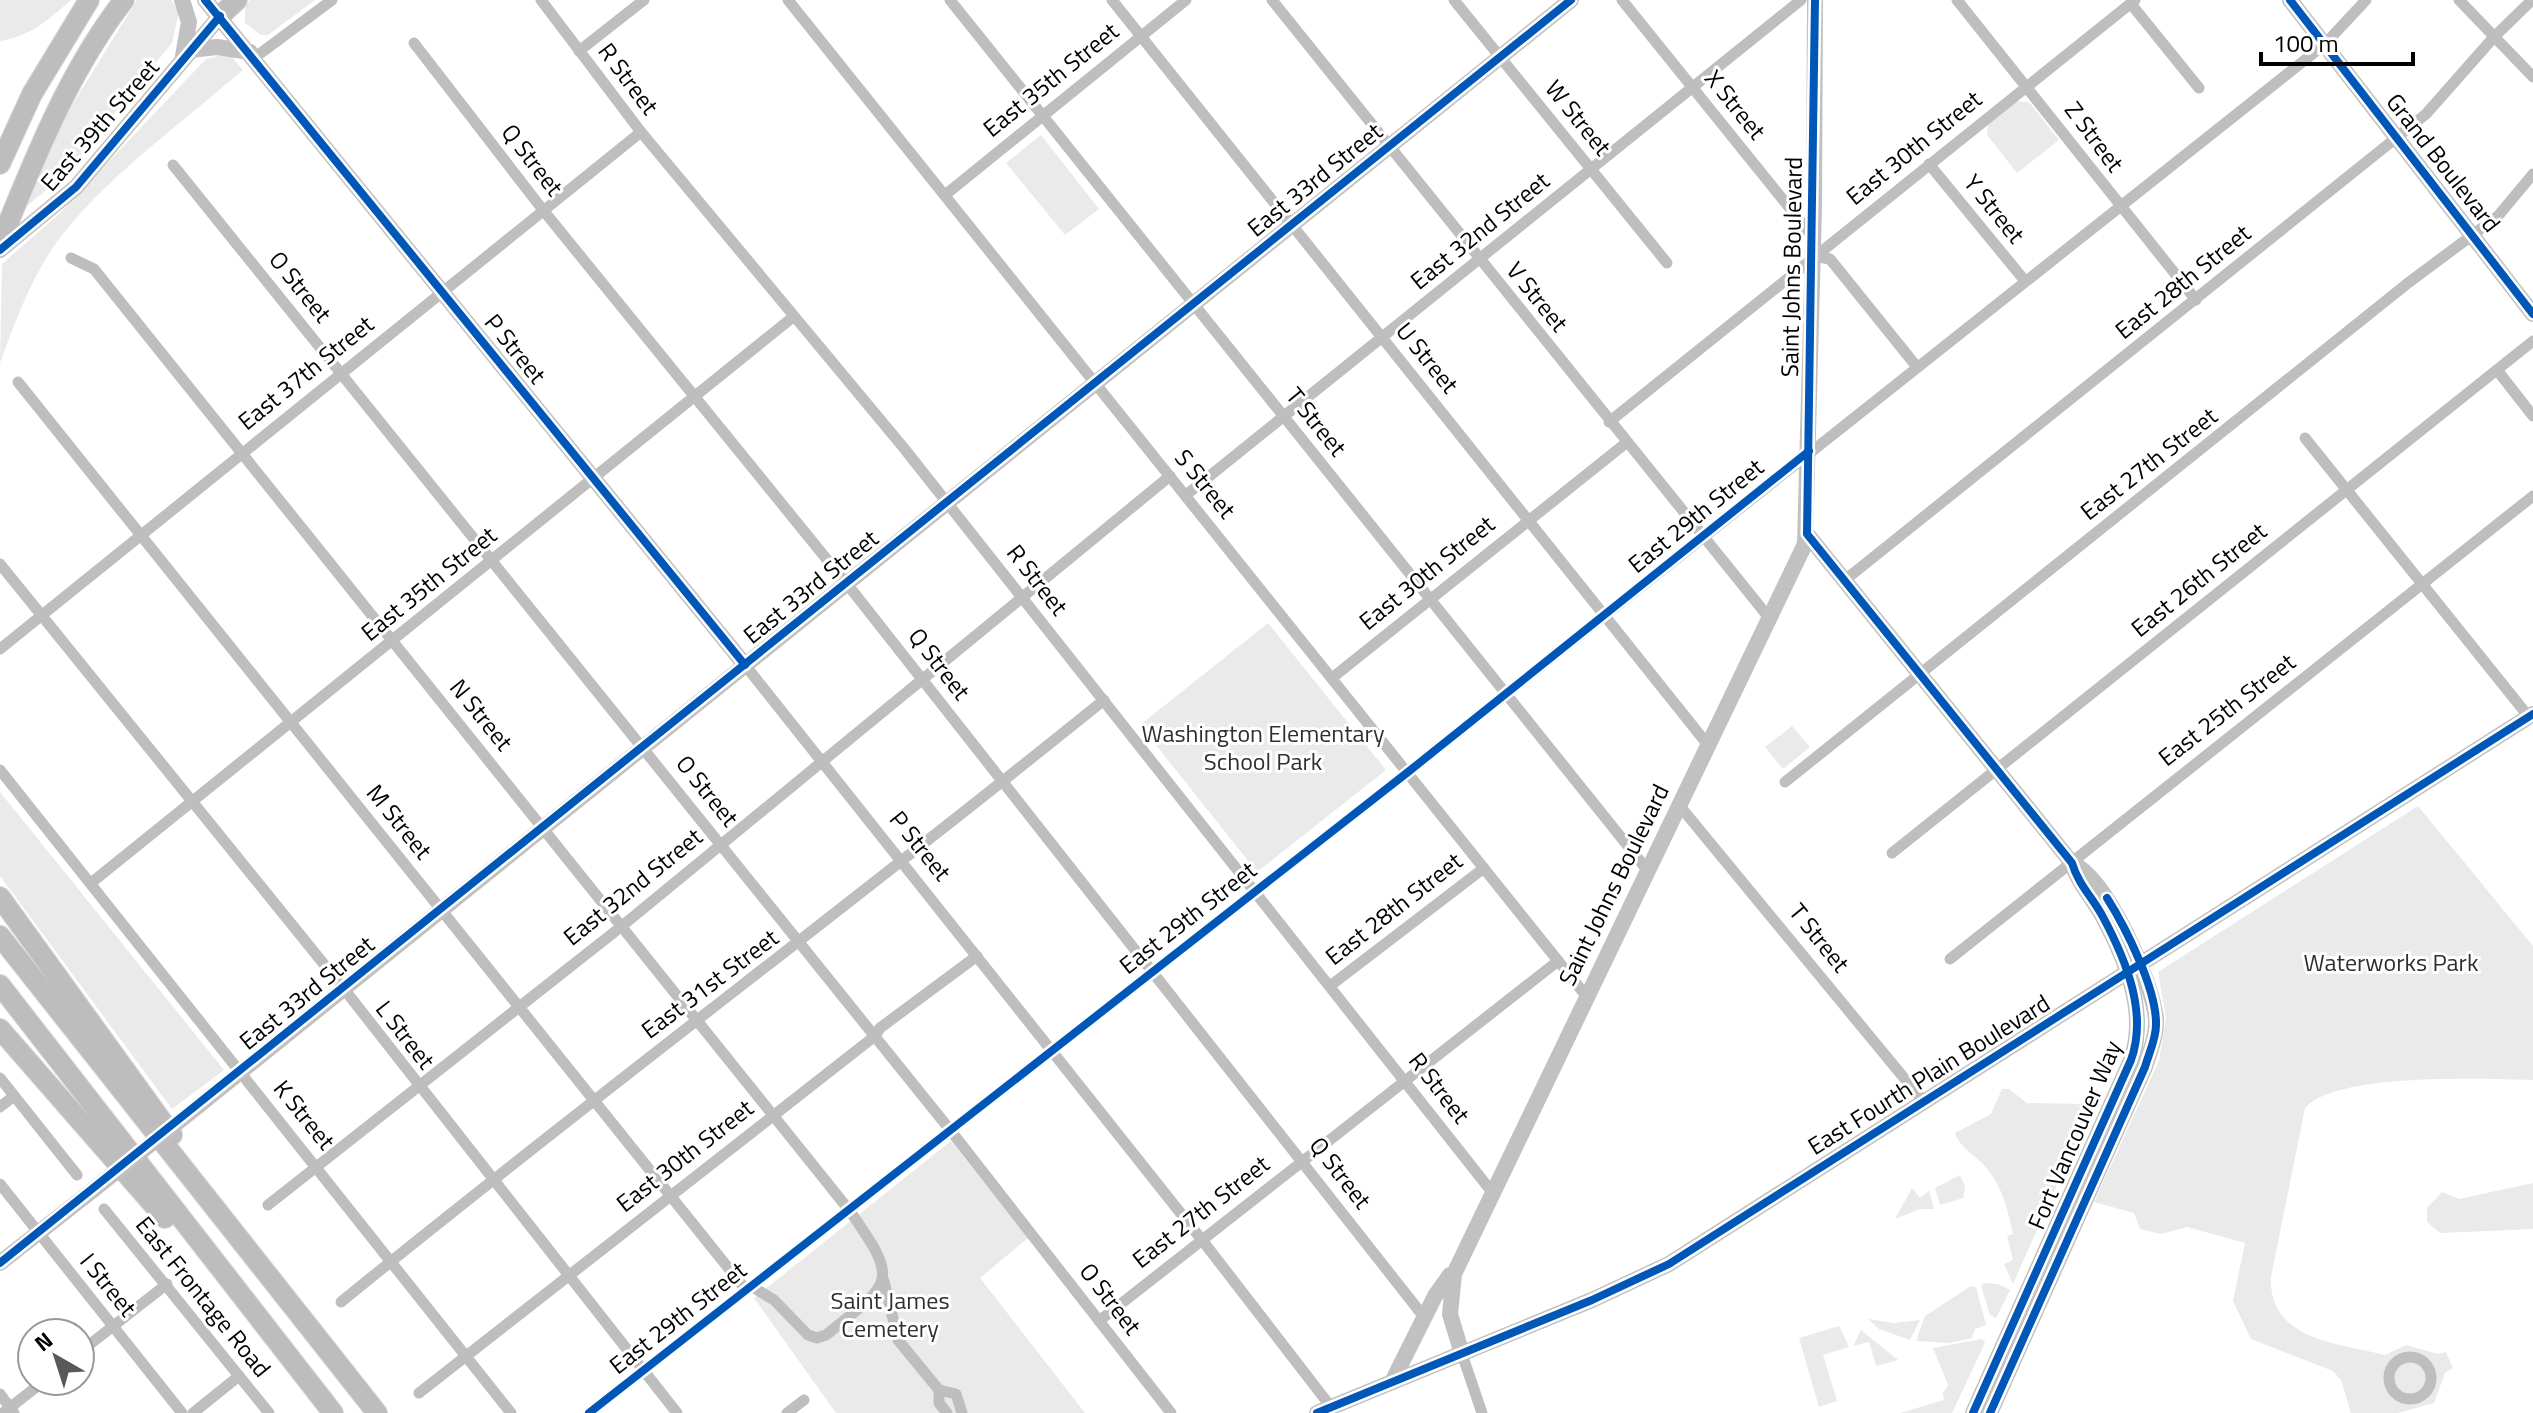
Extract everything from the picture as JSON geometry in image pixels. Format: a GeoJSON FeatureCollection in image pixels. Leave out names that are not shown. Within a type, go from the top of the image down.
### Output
{"type":"FeatureCollection","features":[{"type":"Feature","properties":{"kind":"highway"},"geometry":{"type":"LineString","coordinates":[[220,16],[237,0]]}},
{"type":"Feature","properties":{"kind":"highway"},"geometry":{"type":"LineString","coordinates":[[0,164],[32,94],[88,1]]}},
{"type":"Feature","properties":{"kind":"highway"},"geometry":{"type":"LineString","coordinates":[[0,243],[32,163],[71,84],[120,5]]}},
{"type":"Feature","properties":{"kind":"highway"},"geometry":{"type":"LineString","coordinates":[[0,897],[182,1148],[203,1195]]}},
{"type":"Feature","properties":{"kind":"highway"},"geometry":{"type":"LineString","coordinates":[[0,936],[377,1413]]}},
{"type":"Feature","properties":{"kind":"highway"},"geometry":{"type":"LineString","coordinates":[[0,985],[333,1413]]}},
{"type":"Feature","properties":{"kind":"highway"},"geometry":{"type":"LineString","coordinates":[[0,1031],[160,1214],[195,1239]]}},
{"type":"Feature","properties":{"kind":"street"},"geometry":{"type":"LineString","coordinates":[[181,63],[189,22],[182,0]]}},
{"type":"Feature","properties":{"kind":"street","name":"P Street"},"geometry":{"type":"LineString","coordinates":[[205,0],[904,863],[1202,1240],[1324,1410]]}},
{"type":"Feature","properties":{"kind":"street"},"geometry":{"type":"LineString","coordinates":[[191,50],[217,47],[252,55],[332,0]]}},
{"type":"Feature","properties":{"kind":"street","name":"R Street"},"geometry":{"type":"LineString","coordinates":[[541,0],[641,132],[793,317],[846,376],[1022,596],[1492,1192]]}},
{"type":"Feature","properties":{"kind":"street"},"geometry":{"type":"LineString","coordinates":[[579,51],[629,4],[644,0]]}},
{"type":"Feature","properties":{"kind":"street","name":"S Street"},"geometry":{"type":"LineString","coordinates":[[788,0],[1587,997]]}},
{"type":"Feature","properties":{"kind":"street","name":"T Street"},"geometry":{"type":"LineString","coordinates":[[950,0],[1648,871]]}},
{"type":"Feature","properties":{"kind":"street","name":"U Street"},"geometry":{"type":"LineString","coordinates":[[1112,0],[1708,745]]}},
{"type":"Feature","properties":{"kind":"street","name":"East 35th Street"},"geometry":{"type":"LineString","coordinates":[[945,195],[1186,0]]}},
{"type":"Feature","properties":{"kind":"street","name":"V Street"},"geometry":{"type":"LineString","coordinates":[[1272,0],[1701,538],[1770,619]]}},
{"type":"Feature","properties":{"kind":"street","name":"W Street"},"geometry":{"type":"LineString","coordinates":[[1454,0],[1667,263]]}},
{"type":"Feature","properties":{"kind":"street","name":"East 33rd Street"},"geometry":{"type":"LineString","coordinates":[[0,1263],[1571,0]]}},
{"type":"Feature","properties":{"kind":"street","name":"X Street"},"geometry":{"type":"LineString","coordinates":[[1622,0],[1813,237]]}},
{"type":"Feature","properties":{"kind":"street","name":"Saint Johns Boulevard"},"geometry":{"type":"LineString","coordinates":[[1462,1354],[1450,1304],[1458,1264],[1770,619],[1807,534],[1815,0]]}},
{"type":"Feature","properties":{"kind":"street","name":"Z Street"},"geometry":{"type":"LineString","coordinates":[[1957,0],[2196,300]]}},
{"type":"Feature","properties":{"kind":"street","name":"Grand Boulevard"},"geometry":{"type":"LineString","coordinates":[[2290,0],[2533,314]]}},
{"type":"Feature","properties":{"kind":"street","name":"East 29th Street"},"geometry":{"type":"LineString","coordinates":[[589,1413],[1408,772],[2325,44],[2366,0]]}},
{"type":"Feature","properties":{"kind":"street"},"geometry":{"type":"LineString","coordinates":[[2459,0],[2533,77]]}},
{"type":"Feature","properties":{"kind":"street","name":"East 28th Street"},"geometry":{"type":"LineString","coordinates":[[1845,580],[2398,138],[2426,114],[2494,37],[2532,0]]}},
{"type":"Feature","properties":{"kind":"street","name":"East 32nd Street"},"geometry":{"type":"LineString","coordinates":[[1186,495],[1480,261],[1795,2]]}},
{"type":"Feature","properties":{"kind":"street"},"geometry":{"type":"LineString","coordinates":[[2133,2],[2199,88]]}},
{"type":"Feature","properties":{"kind":"street","name":"East 30th Street"},"geometry":{"type":"LineString","coordinates":[[1609,422],[2133,2]]}},
{"type":"Feature","properties":{"kind":"street","name":"East 39th Street"},"geometry":{"type":"LineString","coordinates":[[0,250],[76,187],[220,16]]}},
{"type":"Feature","properties":{"kind":"street","name":"Q Street"},"geometry":{"type":"LineString","coordinates":[[414,43],[543,210],[847,583],[1424,1317]]}},
{"type":"Feature","properties":{"kind":"street","name":"East 37th Street"},"geometry":{"type":"LineString","coordinates":[[0,649],[641,132]]}},
{"type":"Feature","properties":{"kind":"street","name":"Y Street"},"geometry":{"type":"LineString","coordinates":[[1929,164],[2025,281]]}},
{"type":"Feature","properties":{"kind":"street","name":"O Street"},"geometry":{"type":"LineString","coordinates":[[173,165],[951,1131],[1171,1413]]}},
{"type":"Feature","properties":{"kind":"street","name":"East 27th Street"},"geometry":{"type":"LineString","coordinates":[[1785,782],[2408,283],[2498,216],[2533,174]]}},
{"type":"Feature","properties":{"kind":"street"},"geometry":{"type":"LineString","coordinates":[[1813,256],[1830,259],[1917,367]]}},
{"type":"Feature","properties":{"kind":"street","name":"N Street"},"geometry":{"type":"LineString","coordinates":[[71,258],[94,269],[849,1210],[876,1248],[885,1272],[884,1281],[898,1340],[939,1390]]}},
{"type":"Feature","properties":{"kind":"street","name":"East 35th Street"},"geometry":{"type":"LineString","coordinates":[[91,883],[793,317]]}},
{"type":"Feature","properties":{"kind":"street","name":"East 26th Street"},"geometry":{"type":"LineString","coordinates":[[1892,853],[2533,341]]}},
{"type":"Feature","properties":{"kind":"street"},"geometry":{"type":"LineString","coordinates":[[2497,370],[2533,416]]}},
{"type":"Feature","properties":{"kind":"street","name":"M Street"},"geometry":{"type":"LineString","coordinates":[[18,382],[519,1007],[749,1288],[774,1300],[808,1335],[817,1338],[826,1335],[874,1297],[884,1281]]}},
{"type":"Feature","properties":{"kind":"street"},"geometry":{"type":"LineString","coordinates":[[2305,438],[2531,716]]}},
{"type":"Feature","properties":{"kind":"street","name":"East 30th Street"},"geometry":{"type":"LineString","coordinates":[[1332,678],[1626,443]]}},
{"type":"Feature","properties":{"kind":"street","name":"East 32nd Street"},"geometry":{"type":"LineString","coordinates":[[268,1205],[622,926],[1170,476]]}},
{"type":"Feature","properties":{"kind":"street","name":"East 25th Street"},"geometry":{"type":"LineString","coordinates":[[1950,959],[2533,496]]}},
{"type":"Feature","properties":{"kind":"street","name":"Fort Vancouver Way"},"geometry":{"type":"LineString","coordinates":[[1807,534],[2072,863],[2076,876],[2104,917],[2132,969],[2156,1020],[2145,1067],[1990,1413]]}},
{"type":"Feature","properties":{"kind":"street","name":"L Street"},"geometry":{"type":"LineString","coordinates":[[0,564],[344,989],[677,1413]]}},
{"type":"Feature","properties":{"kind":"street","name":"East 31st Street"},"geometry":{"type":"LineString","coordinates":[[341,1302],[697,1020],[904,863],[1104,700]]}},
{"type":"Feature","properties":{"kind":"street","name":"East Fourth Plain Boulevard"},"geometry":{"type":"LineString","coordinates":[[1324,1410],[1669,1264],[2531,716]]}},
{"type":"Feature","properties":{"kind":"street","name":"K Street"},"geometry":{"type":"LineString","coordinates":[[0,770],[511,1413]]}},
{"type":"Feature","properties":{"kind":"street","name":"T Street"},"geometry":{"type":"LineString","coordinates":[[1679,805],[1923,1101]]}},
{"type":"Feature","properties":{"kind":"street","name":"East 28th Street"},"geometry":{"type":"LineString","coordinates":[[1330,986],[1484,868]]}},
{"type":"Feature","properties":{"kind":"street","name":"East 30th Street"},"geometry":{"type":"LineString","coordinates":[[419,1393],[875,1036],[880,1028],[977,956]]}},
{"type":"Feature","properties":{"kind":"street","name":"East 27th Street"},"geometry":{"type":"LineString","coordinates":[[1099,1321],[1558,961]]}},
{"type":"Feature","properties":{"kind":"street","name":"Fort Vancouver Way"},"geometry":{"type":"LineString","coordinates":[[1973,1413],[2131,1060],[2140,1025],[2132,969]]}},
{"type":"Feature","properties":{"kind":"street"},"geometry":{"type":"LineString","coordinates":[[0,1078],[77,1175]]}},
{"type":"Feature","properties":{"kind":"street"},"geometry":{"type":"LineString","coordinates":[[0,1107],[14,1096]]}},
{"type":"Feature","properties":{"kind":"street","name":"I Street"},"geometry":{"type":"LineString","coordinates":[[0,1184],[182,1413]]}},
{"type":"Feature","properties":{"kind":"street","name":"East Frontage Road"},"geometry":{"type":"LineString","coordinates":[[104,1209],[269,1413]]}},
{"type":"Feature","properties":{"kind":"street"},"geometry":{"type":"LineString","coordinates":[[1392,1382],[1424,1317],[1458,1264]]}},
{"type":"Feature","properties":{"kind":"street"},"geometry":{"type":"LineString","coordinates":[[96,1339],[167,1284]]}},
{"type":"Feature","properties":{"kind":"street"},"geometry":{"type":"LineString","coordinates":[[1462,1354],[1482,1413]]}},
{"type":"Feature","properties":{"kind":"street"},"geometry":{"type":"LineString","coordinates":[[193,1413],[239,1376]]}},
{"type":"Feature","properties":{"kind":"street"},"geometry":{"type":"LineString","coordinates":[[947,1413],[939,1403],[939,1390],[956,1394],[962,1413]]}},
{"type":"Feature","properties":{"kind":"street"},"geometry":{"type":"LineString","coordinates":[[0,1394],[9,1411],[25,1397]]}},
{"type":"Feature","properties":{"kind":"street"},"geometry":{"type":"LineString","coordinates":[[2417,1398],[2422,1413]]}},
{"type":"Feature","properties":{"kind":"street"},"geometry":{"type":"LineString","coordinates":[[787,1413],[804,1400]]}},
{"type":"Feature","properties":{"kind":"green space"},"geometry":{"type":"Polygon","coordinates":[[[0,0],[71,0],[30,31],[0,41],[0,0]]]}},
{"type":"Feature","properties":{"kind":"green space"},"geometry":{"type":"Polygon","coordinates":[[[137,0],[171,0],[179,12],[172,43],[62,177],[22,210],[66,115],[137,0]]]}},
{"type":"Feature","properties":{"kind":"green space"},"geometry":{"type":"Polygon","coordinates":[[[250,0],[315,0],[268,35],[261,35],[245,23],[245,5],[250,0]]]}},
{"type":"Feature","properties":{"kind":"green space"},"geometry":{"type":"Polygon","coordinates":[[[232,57],[243,70],[118,176],[72,222],[37,274],[0,363],[2,264],[59,214],[206,59],[232,57]]]}},
{"type":"Feature","properties":{"kind":"green space"},"geometry":{"type":"Polygon","coordinates":[[[2016,101],[2029,102],[2059,140],[2017,173],[1987,135],[1988,125],[2016,101]]]}},
{"type":"Feature","properties":{"kind":"green space"},"geometry":{"type":"Polygon","coordinates":[[[1041,135],[1099,209],[1065,235],[1006,163],[1041,135]]]}},
{"type":"Feature","properties":{"kind":"green space","name":"Washington Elementary School Park"},"geometry":{"type":"Polygon","coordinates":[[[1268,623],[1386,770],[1257,872],[1140,725],[1268,623]]]}},
{"type":"Feature","properties":{"kind":"green space"},"geometry":{"type":"Polygon","coordinates":[[[1792,726],[1810,747],[1783,769],[1765,747],[1792,726]]]}},
{"type":"Feature","properties":{"kind":"green space"},"geometry":{"type":"Polygon","coordinates":[[[0,792],[224,1070],[172,1109],[0,876],[0,792]]]}},
{"type":"Feature","properties":{"kind":"green space","name":"Waterworks Park"},"geometry":{"type":"Polygon","coordinates":[[[2418,806],[2533,946],[2533,1080],[2448,1079],[2379,1083],[2322,1096],[2305,1108],[2271,1277],[2273,1298],[2281,1314],[2309,1335],[2347,1347],[2385,1355],[2406,1345],[2438,1354],[2446,1352],[2453,1368],[2445,1373],[2434,1403],[2398,1413],[2351,1413],[2341,1380],[2333,1371],[2251,1339],[2233,1301],[2245,1243],[2187,1227],[2161,1234],[2140,1229],[2134,1213],[2094,1202],[2159,1061],[2166,1018],[2158,972],[2418,806]]]}},
{"type":"Feature","properties":{"kind":"green space"},"geometry":{"type":"Polygon","coordinates":[[[2002,1089],[2009,1089],[2027,1103],[2083,1104],[2089,1113],[2013,1284],[2004,1264],[2013,1260],[2007,1236],[2013,1234],[2001,1192],[1988,1170],[1961,1144],[1955,1133],[1991,1114],[2002,1089]]]}},
{"type":"Feature","properties":{"kind":"green space","name":"Saint James Cemetery"},"geometry":{"type":"Polygon","coordinates":[[[951,1141],[1028,1238],[980,1278],[1085,1413],[836,1413],[754,1298],[951,1141]]]}},
{"type":"Feature","properties":{"kind":"green space"},"geometry":{"type":"Polygon","coordinates":[[[1960,1175],[1965,1186],[1963,1198],[1940,1205],[1935,1188],[1960,1175]]]}},
{"type":"Feature","properties":{"kind":"green space"},"geometry":{"type":"Polygon","coordinates":[[[2533,1183],[2533,1229],[2440,1233],[2427,1222],[2427,1208],[2442,1192],[2459,1199],[2533,1183]]]}},
{"type":"Feature","properties":{"kind":"green space"},"geometry":{"type":"Polygon","coordinates":[[[1912,1188],[1920,1198],[1929,1191],[1934,1209],[1920,1209],[1895,1219],[1912,1188]]]}},
{"type":"Feature","properties":{"kind":"green space"},"geometry":{"type":"Polygon","coordinates":[[[1984,1283],[1998,1284],[2010,1290],[1996,1318],[1990,1315],[1981,1286],[1984,1283]]]}},
{"type":"Feature","properties":{"kind":"green space"},"geometry":{"type":"Polygon","coordinates":[[[1971,1286],[1976,1287],[1986,1325],[1975,1329],[1972,1338],[1949,1343],[1916,1341],[1925,1316],[1971,1286]]]}},
{"type":"Feature","properties":{"kind":"green space"},"geometry":{"type":"Polygon","coordinates":[[[1868,1319],[1894,1323],[1920,1320],[1910,1340],[1879,1329],[1868,1319]]]}},
{"type":"Feature","properties":{"kind":"green space"},"geometry":{"type":"Polygon","coordinates":[[[1839,1326],[1849,1347],[1823,1355],[1837,1401],[1819,1407],[1799,1338],[1839,1326]]]}},
{"type":"Feature","properties":{"kind":"green space"},"geometry":{"type":"Polygon","coordinates":[[[1861,1330],[1898,1360],[1876,1366],[1869,1342],[1853,1346],[1861,1330]]]}},
{"type":"Feature","properties":{"kind":"green space"},"geometry":{"type":"Polygon","coordinates":[[[1982,1339],[1985,1343],[1952,1413],[1900,1413],[1944,1400],[1943,1393],[1948,1385],[1933,1348],[1982,1339]]]}},
{"type":"Feature","properties":{"kind":"cycle path"},"geometry":{"type":"LineString","coordinates":[[205,0],[745,665]]}},
{"type":"Feature","properties":{"kind":"cycle path"},"geometry":{"type":"LineString","coordinates":[[0,1263],[1571,0]]}},
{"type":"Feature","properties":{"kind":"cycle path"},"geometry":{"type":"LineString","coordinates":[[1815,0],[1807,534],[2072,863],[2119,951],[2136,1005],[2136,1042],[2131,1060],[1973,1413]]}},
{"type":"Feature","properties":{"kind":"cycle path"},"geometry":{"type":"LineString","coordinates":[[2290,0],[2533,314]]}},
{"type":"Feature","properties":{"kind":"cycle path"},"geometry":{"type":"LineString","coordinates":[[0,250],[76,187],[220,16]]}},
{"type":"Feature","properties":{"kind":"cycle path"},"geometry":{"type":"LineString","coordinates":[[589,1413],[1408,772],[1809,451]]}},
{"type":"Feature","properties":{"kind":"cycle path"},"geometry":{"type":"LineString","coordinates":[[1317,1413],[1592,1300],[1669,1264],[2533,714]]}},
{"type":"Feature","properties":{"kind":"cycle path"},"geometry":{"type":"LineString","coordinates":[[1990,1413],[2145,1067],[2155,1036],[2155,1011],[2146,977],[2107,898]]}}]}
